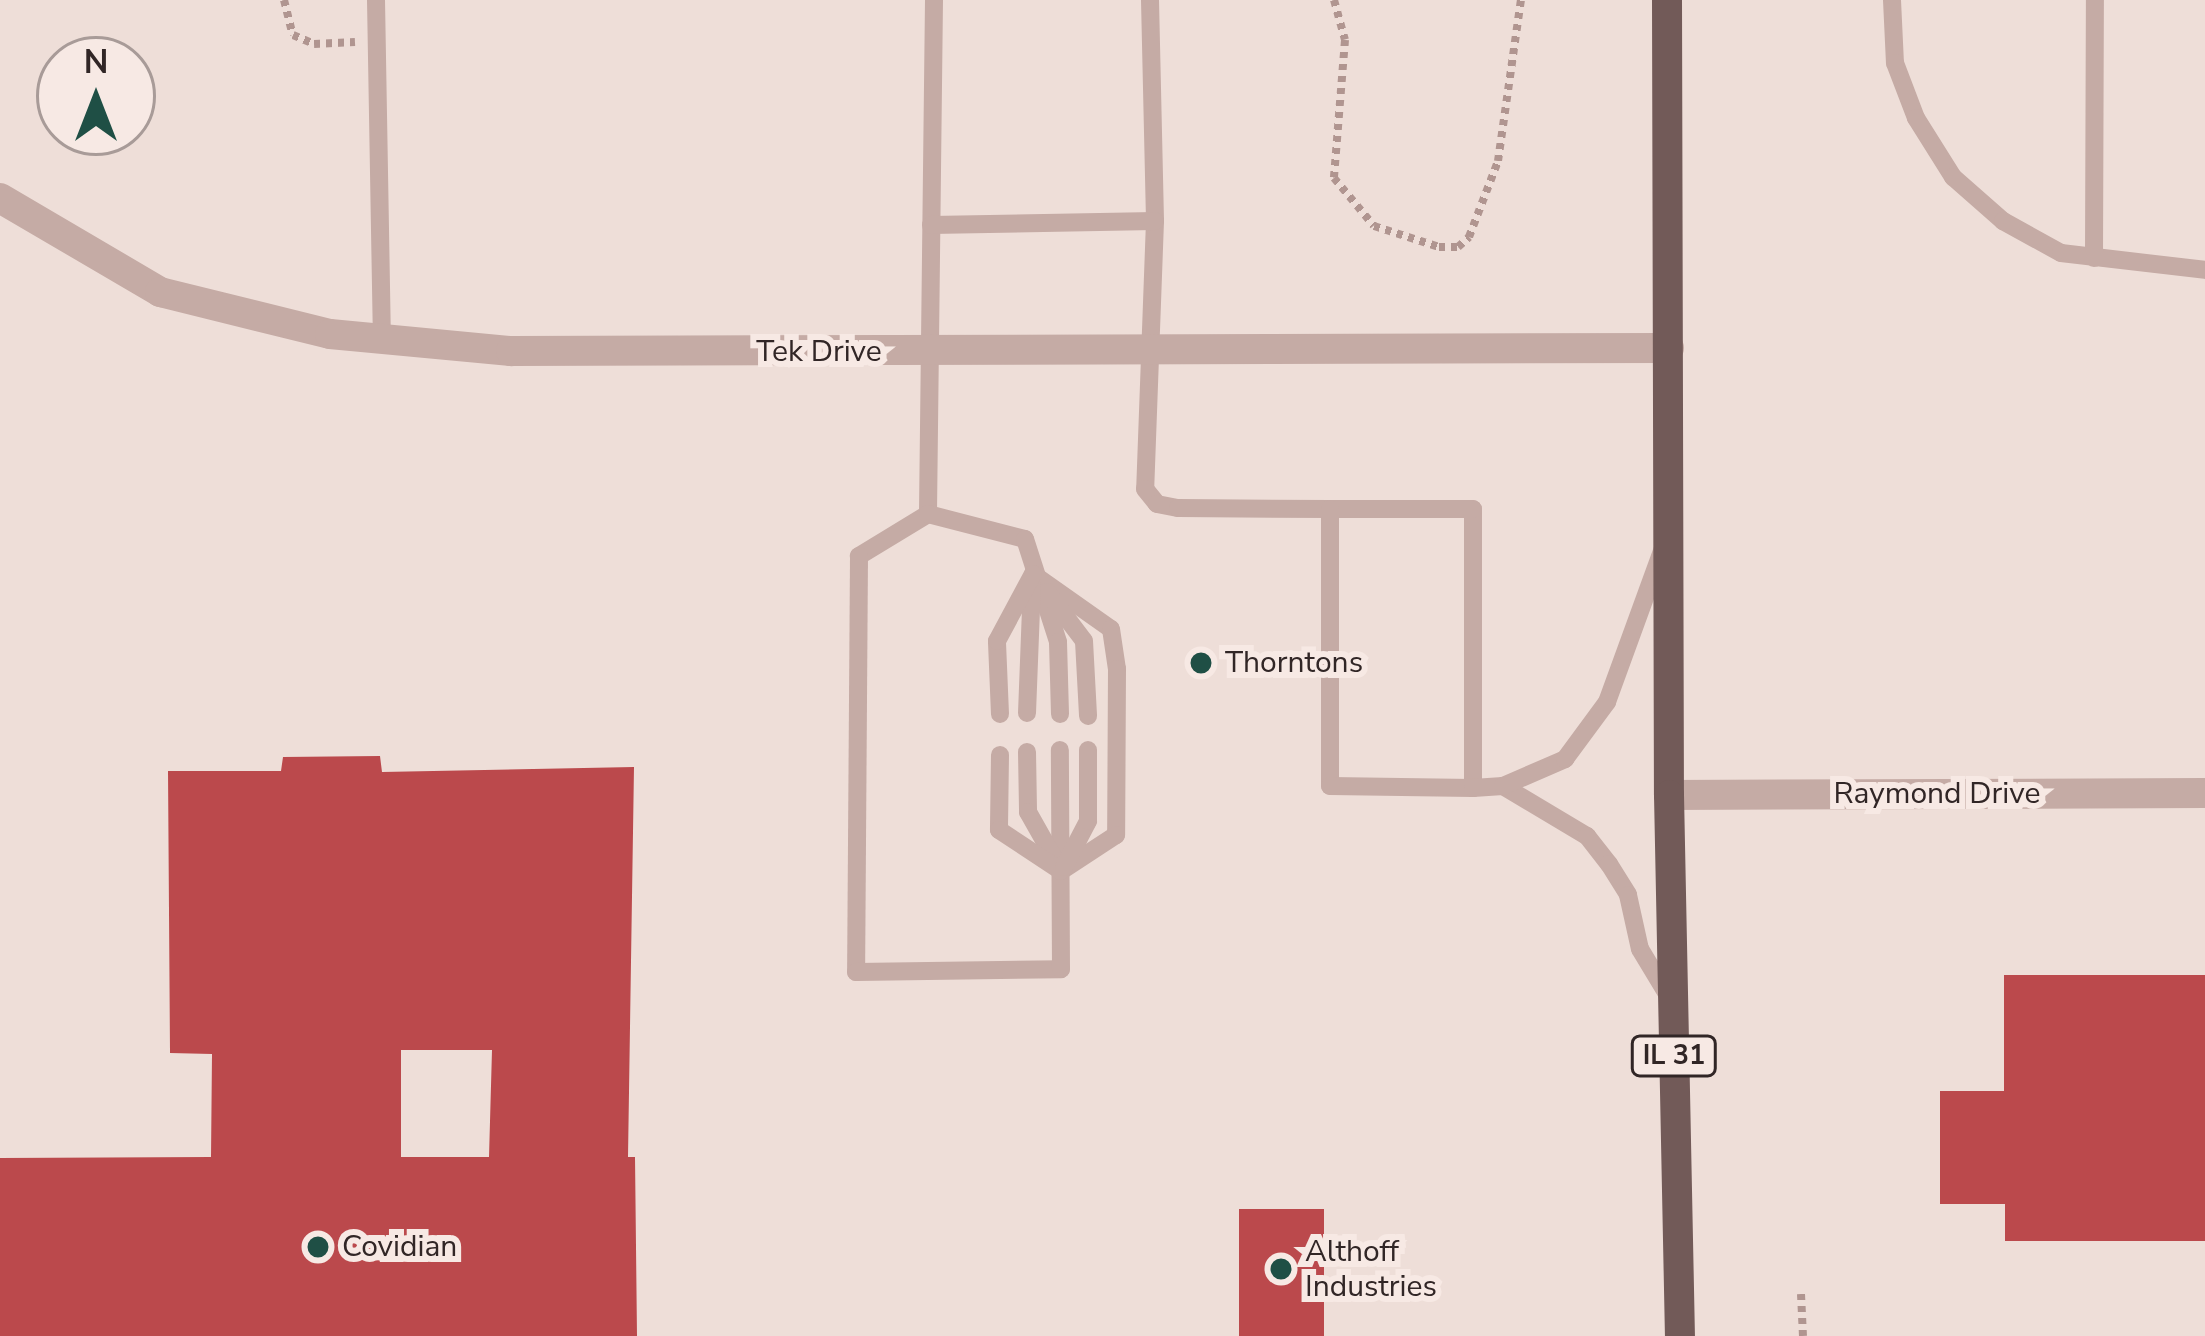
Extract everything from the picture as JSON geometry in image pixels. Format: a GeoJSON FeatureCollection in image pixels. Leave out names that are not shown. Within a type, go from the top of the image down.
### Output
{"type":"FeatureCollection","features":[{"type":"Feature","properties":{"kind":"main road","name":"IL 31"},"geometry":{"type":"LineString","coordinates":[[1667,0],[1669,795],[1680,1336]]}},
{"type":"Feature","properties":{"kind":"street","name":"Tek Drive"},"geometry":{"type":"LineString","coordinates":[[0,198],[160,292],[382,339],[511,351],[1669,347]]}},
{"type":"Feature","properties":{"kind":"street","name":"Raymond Drive"},"geometry":{"type":"LineString","coordinates":[[1669,795],[2205,793]]}},
{"type":"Feature","properties":{"kind":"lane"},"geometry":{"type":"LineString","coordinates":[[376,0],[382,339]]}},
{"type":"Feature","properties":{"kind":"lane"},"geometry":{"type":"LineString","coordinates":[[928,514],[934,0]]}},
{"type":"Feature","properties":{"kind":"lane"},"geometry":{"type":"LineString","coordinates":[[1150,0],[1154,350],[1145,489],[1157,504],[1473,509],[1473,788]]}},
{"type":"Feature","properties":{"kind":"lane"},"geometry":{"type":"LineString","coordinates":[[1892,0],[1895,62],[1916,118],[1953,177],[2003,221],[2061,253],[2205,270]]}},
{"type":"Feature","properties":{"kind":"lane"},"geometry":{"type":"LineString","coordinates":[[2094,258],[2095,0]]}},
{"type":"Feature","properties":{"kind":"lane"},"geometry":{"type":"LineString","coordinates":[[932,225],[1155,221]]}},
{"type":"Feature","properties":{"kind":"lane"},"geometry":{"type":"LineString","coordinates":[[1330,509],[1330,786],[1503,786],[1565,759],[1590,733],[1669,535]]}},
{"type":"Feature","properties":{"kind":"lane"},"geometry":{"type":"LineString","coordinates":[[1060,714],[1058,642],[1025,539],[928,514],[860,556],[856,972],[1061,970],[1060,750]]}},
{"type":"Feature","properties":{"kind":"lane"},"geometry":{"type":"LineString","coordinates":[[1027,713],[1033,574]]}},
{"type":"Feature","properties":{"kind":"lane"},"geometry":{"type":"LineString","coordinates":[[1000,714],[998,641],[1033,574]]}},
{"type":"Feature","properties":{"kind":"lane"},"geometry":{"type":"LineString","coordinates":[[1033,574],[1084,641],[1088,716]]}},
{"type":"Feature","properties":{"kind":"lane"},"geometry":{"type":"LineString","coordinates":[[1033,574],[1111,629],[1117,669],[1116,835],[1061,871]]}},
{"type":"Feature","properties":{"kind":"lane"},"geometry":{"type":"LineString","coordinates":[[1061,871],[1088,820],[1088,750]]}},
{"type":"Feature","properties":{"kind":"lane"},"geometry":{"type":"LineString","coordinates":[[1027,752],[1028,812],[1061,871]]}},
{"type":"Feature","properties":{"kind":"lane"},"geometry":{"type":"LineString","coordinates":[[1000,755],[999,830],[1061,871]]}},
{"type":"Feature","properties":{"kind":"lane"},"geometry":{"type":"LineString","coordinates":[[1503,786],[1587,836],[1610,864],[1628,895],[1640,949],[1673,1004]]}},
{"type":"Feature","properties":{"kind":"path"},"geometry":{"type":"LineString","coordinates":[[284,0],[293,35],[314,44],[377,42]]}},
{"type":"Feature","properties":{"kind":"path"},"geometry":{"type":"LineString","coordinates":[[1334,0],[1345,40],[1334,178],[1374,226],[1439,247],[1458,247],[1469,237],[1498,161],[1521,0]]}},
{"type":"Feature","properties":{"kind":"path"},"geometry":{"type":"LineString","coordinates":[[1801,1294],[1803,1336]]}},
{"type":"Feature","properties":{"kind":"building"},"geometry":{"type":"Polygon","coordinates":[[[380,756],[382,772],[634,767],[628,1157],[635,1157],[637,1336],[0,1336],[0,1158],[211,1157],[212,1054],[170,1053],[168,771],[281,771],[283,757],[380,756]],[[401,1050],[401,1157],[489,1157],[492,1050],[401,1050]]]}},
{"type":"Feature","properties":{"kind":"building"},"geometry":{"type":"Polygon","coordinates":[[[2004,975],[2205,975],[2205,1241],[2005,1241],[2005,1204],[1940,1204],[1940,1091],[2004,1091],[2004,975]]]}},
{"type":"Feature","properties":{"kind":"building","name":"Althoff Industries"},"geometry":{"type":"Polygon","coordinates":[[[1239,1209],[1324,1209],[1324,1336],[1239,1336],[1239,1209]]]}},
{"type":"Feature","properties":{"kind":"place","name":"Thorntons"},"geometry":{"type":"Point","coordinates":[1201,663]}},
{"type":"Feature","properties":{"kind":"place","name":"Covidian"},"geometry":{"type":"Point","coordinates":[318,1247]}},
{"type":"Feature","properties":{"kind":"place","name":"Althoff Industries"},"geometry":{"type":"Point","coordinates":[1281,1269]}}]}
